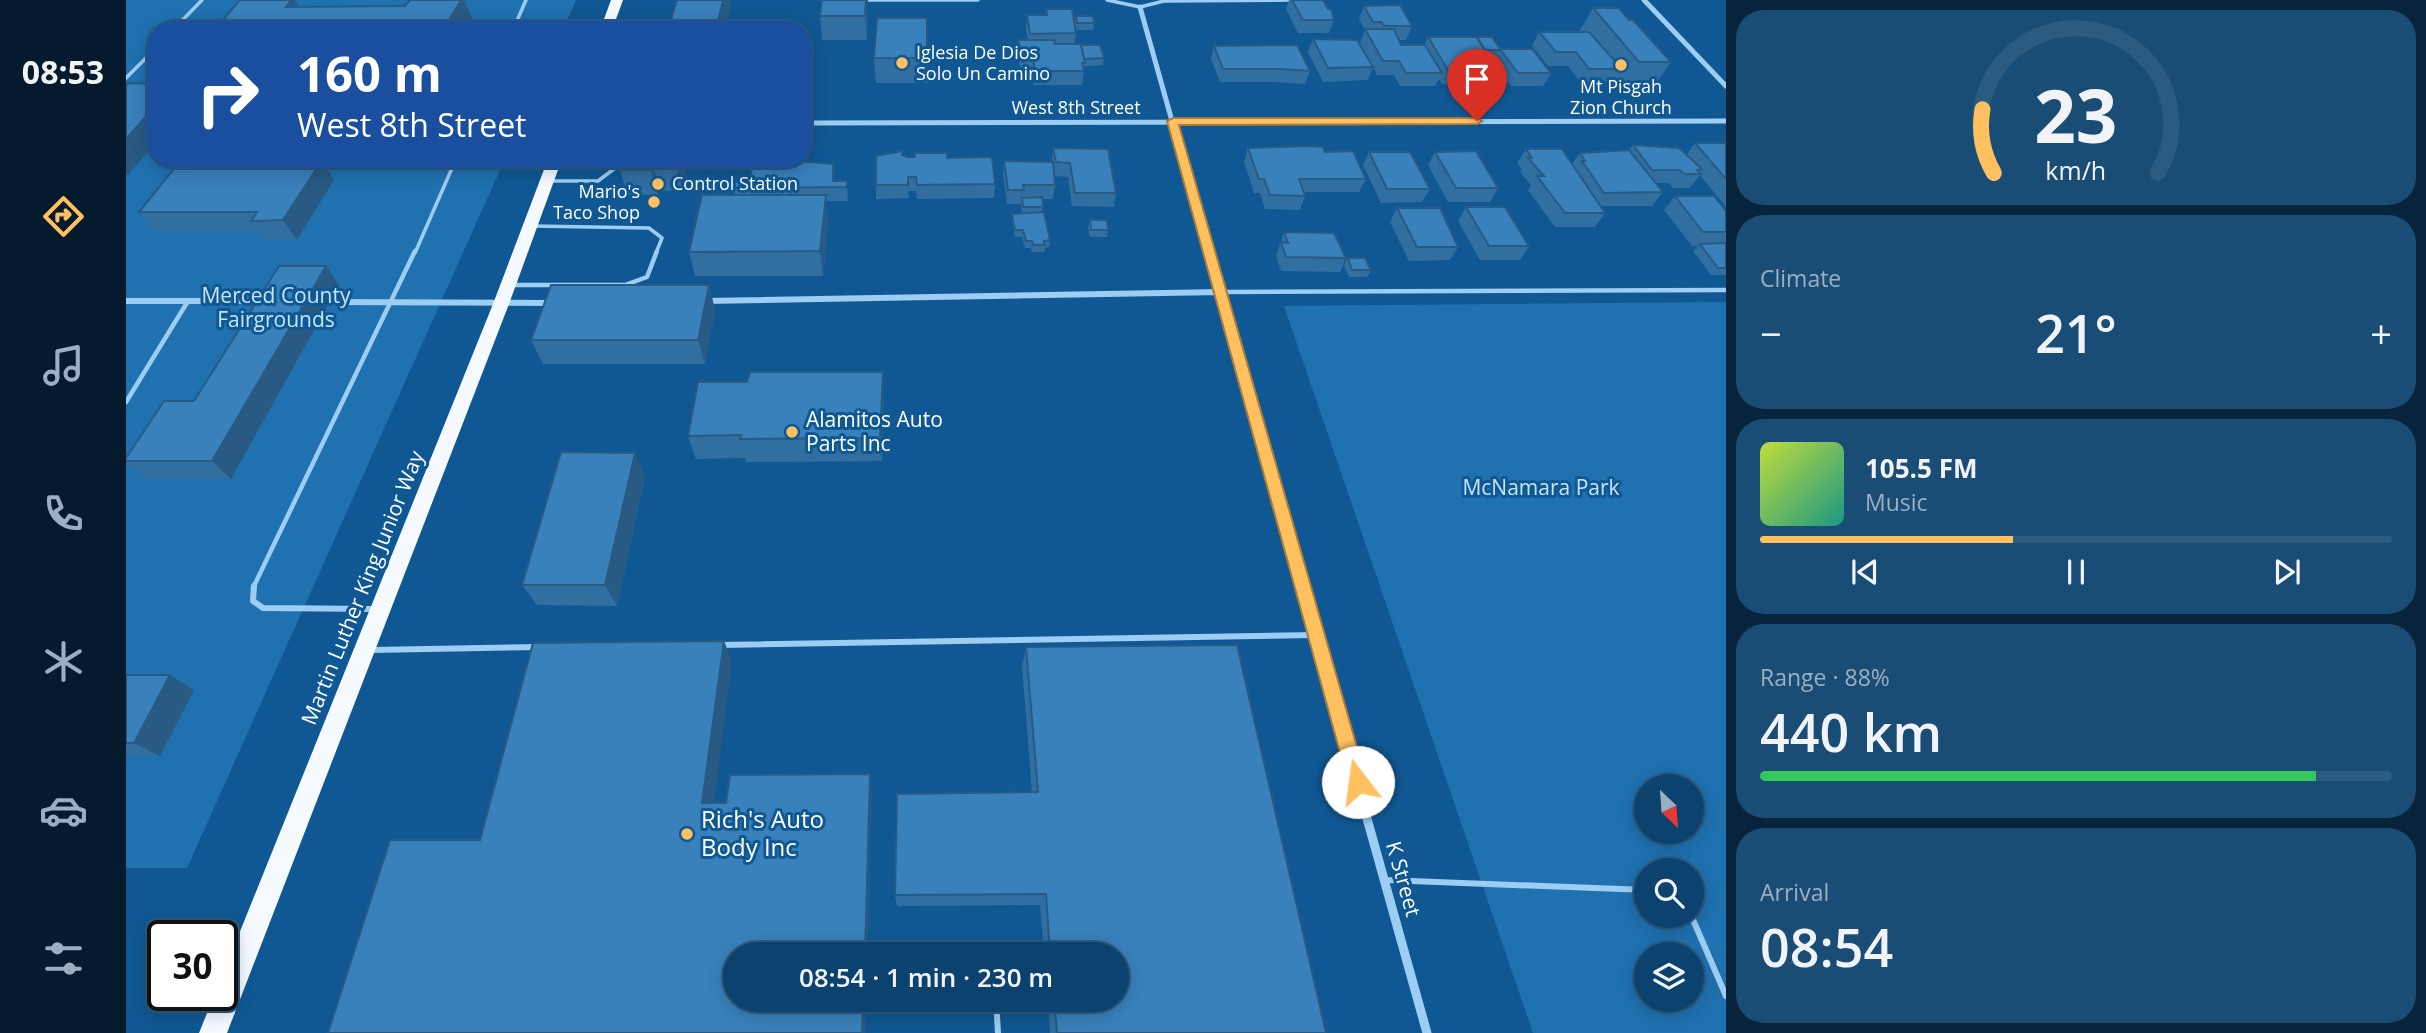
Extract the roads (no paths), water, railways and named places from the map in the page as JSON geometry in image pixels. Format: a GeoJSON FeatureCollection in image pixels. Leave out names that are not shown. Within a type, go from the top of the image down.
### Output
{"type":"FeatureCollection","features":[{"type":"Feature","properties":{"kind":"highway"},"geometry":{"type":"LineString","coordinates":[[609,21],[617,0]]}},
{"type":"Feature","properties":{"kind":"highway","name":"Martin Luther King Junior Way"},"geometry":{"type":"LineString","coordinates":[[213,1033],[505,294],[552,168]]}},
{"type":"Feature","properties":{"kind":"street"},"geometry":{"type":"LineString","coordinates":[[1644,0],[1726,86]]}},
{"type":"Feature","properties":{"kind":"street","name":"K Street"},"geometry":{"type":"LineString","coordinates":[[1140,7],[1222,292],[1427,1033]]}},
{"type":"Feature","properties":{"kind":"street","name":"West 8th Street"},"geometry":{"type":"LineString","coordinates":[[812,123],[1726,121]]}},
{"type":"Feature","properties":{"kind":"street"},"geometry":{"type":"LineString","coordinates":[[695,301],[1222,292]]}},
{"type":"Feature","properties":{"kind":"street"},"geometry":{"type":"LineString","coordinates":[[330,302],[392,304],[505,294],[557,303]]}},
{"type":"Feature","properties":{"kind":"street"},"geometry":{"type":"LineString","coordinates":[[126,301],[271,301]]}},
{"type":"Feature","properties":{"kind":"lane"},"geometry":{"type":"LineString","coordinates":[[182,21],[202,0]]}},
{"type":"Feature","properties":{"kind":"lane"},"geometry":{"type":"LineString","coordinates":[[517,21],[526,0]]}},
{"type":"Feature","properties":{"kind":"lane"},"geometry":{"type":"LineString","coordinates":[[852,0],[978,0]]}},
{"type":"Feature","properties":{"kind":"lane"},"geometry":{"type":"LineString","coordinates":[[1107,0],[1140,7],[1164,1],[1294,0]]}},
{"type":"Feature","properties":{"kind":"lane"},"geometry":{"type":"LineString","coordinates":[[126,78],[147,57]]}},
{"type":"Feature","properties":{"kind":"lane"},"geometry":{"type":"LineString","coordinates":[[381,609],[263,608],[253,601],[252,591],[392,304],[452,168]]}},
{"type":"Feature","properties":{"kind":"lane"},"geometry":{"type":"LineString","coordinates":[[547,181],[604,182],[613,176],[616,168]]}},
{"type":"Feature","properties":{"kind":"lane"},"geometry":{"type":"LineString","coordinates":[[505,294],[625,285],[647,276],[663,238],[649,228],[530,226]]}},
{"type":"Feature","properties":{"kind":"lane"},"geometry":{"type":"LineString","coordinates":[[1222,292],[1726,290]]}},
{"type":"Feature","properties":{"kind":"lane"},"geometry":{"type":"LineString","coordinates":[[126,402],[188,301]]}},
{"type":"Feature","properties":{"kind":"lane"},"geometry":{"type":"LineString","coordinates":[[716,645],[1317,635]]}},
{"type":"Feature","properties":{"kind":"lane"},"geometry":{"type":"LineString","coordinates":[[364,650],[543,647]]}},
{"type":"Feature","properties":{"kind":"lane"},"geometry":{"type":"LineString","coordinates":[[1385,880],[1634,890]]}},
{"type":"Feature","properties":{"kind":"lane"},"geometry":{"type":"LineString","coordinates":[[1697,928],[1726,996]]}},
{"type":"Feature","properties":{"kind":"lane"},"geometry":{"type":"LineString","coordinates":[[997,1012],[998,1033]]}},
{"type":"Feature","properties":{"kind":"place","name":"Iglesia De Dios Solo Un Camino"},"geometry":{"type":"Point","coordinates":[902,63]}},
{"type":"Feature","properties":{"kind":"place","name":"Mt Pisgah Zion Church"},"geometry":{"type":"Point","coordinates":[1621,65]}},
{"type":"Feature","properties":{"kind":"place","name":"Control Station"},"geometry":{"type":"Point","coordinates":[658,184]}},
{"type":"Feature","properties":{"kind":"place","name":"Mario's Taco Shop"},"geometry":{"type":"Point","coordinates":[654,202]}},
{"type":"Feature","properties":{"kind":"place","name":"Alamitos Auto Parts Inc"},"geometry":{"type":"Point","coordinates":[792,432]}},
{"type":"Feature","properties":{"kind":"place","name":"Rich's Auto Body Inc"},"geometry":{"type":"Point","coordinates":[687,834]}},
{"type":"Feature","properties":{"kind":"park label","name":"Merced County Fairgrounds"},"geometry":{"type":"Point","coordinates":[276,308]}},
{"type":"Feature","properties":{"kind":"park label","name":"McNamara Park"},"geometry":{"type":"Point","coordinates":[1541,488]}}]}
